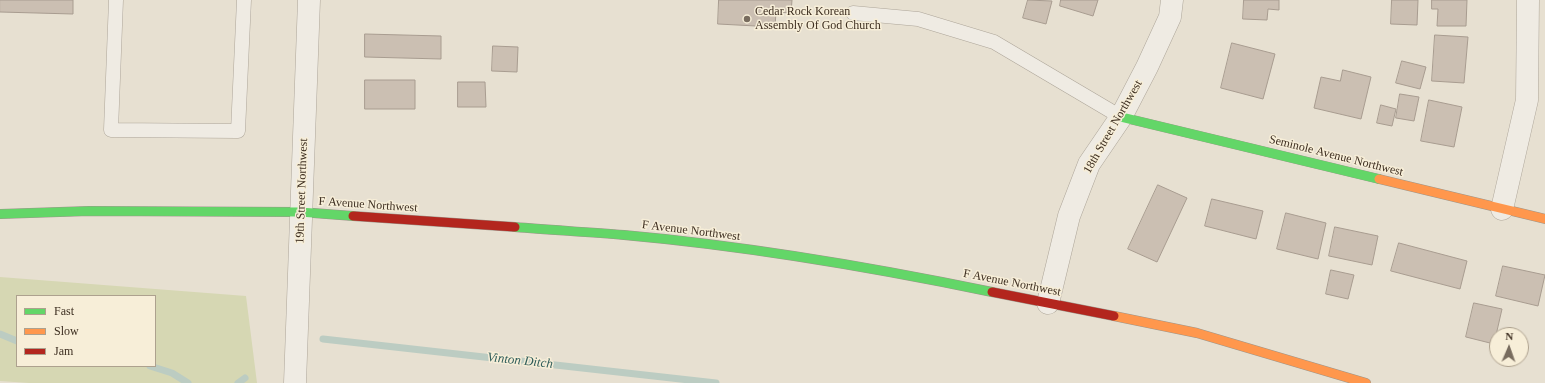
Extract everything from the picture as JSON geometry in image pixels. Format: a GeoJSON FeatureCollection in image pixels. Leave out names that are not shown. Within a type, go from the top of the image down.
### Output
{"type":"FeatureCollection","features":[{"type":"Feature","properties":{"kind":"main road","name":"Seminole Avenue Northwest"},"geometry":{"type":"LineString","coordinates":[[1121,117],[1545,219]]}},
{"type":"Feature","properties":{"kind":"main road","name":"F Avenue Northwest"},"geometry":{"type":"LineString","coordinates":[[0,214],[89,211],[300,212],[625,235],[759,251],[915,276],[1197,333],[1366,383]]}},
{"type":"Feature","properties":{"kind":"street","name":"19th Street Northwest"},"geometry":{"type":"LineString","coordinates":[[295,383],[300,212],[309,0]]}},
{"type":"Feature","properties":{"kind":"street","name":"18th Street Northwest"},"geometry":{"type":"LineString","coordinates":[[1048,303],[1072,208],[1089,164],[1121,117],[1147,67],[1170,17],[1172,0]]}},
{"type":"Feature","properties":{"kind":"street"},"geometry":{"type":"LineString","coordinates":[[1502,209],[1526,100],[1528,0]]}},
{"type":"Feature","properties":{"kind":"lane"},"geometry":{"type":"LineString","coordinates":[[116,0],[111,130],[238,131],[244,0]]}},
{"type":"Feature","properties":{"kind":"lane"},"geometry":{"type":"LineString","coordinates":[[853,13],[918,19],[994,42],[1121,117]]}},
{"type":"Feature","properties":{"kind":"green space"},"geometry":{"type":"Polygon","coordinates":[[[0,277],[246,296],[257,383],[29,383],[0,381],[0,277]]]}},
{"type":"Feature","properties":{"kind":"building"},"geometry":{"type":"Polygon","coordinates":[[[0,0],[73,0],[73,14],[0,12],[0,0]]]}},
{"type":"Feature","properties":{"kind":"building","name":"Cedar Rock Korean Assembly Of God Church"},"geometry":{"type":"Polygon","coordinates":[[[719,0],[792,0],[791,13],[776,12],[775,27],[718,24],[719,0]]]}},
{"type":"Feature","properties":{"kind":"building"},"geometry":{"type":"Polygon","coordinates":[[[1028,0],[1052,1],[1046,24],[1023,18],[1028,0]]]}},
{"type":"Feature","properties":{"kind":"building"},"geometry":{"type":"Polygon","coordinates":[[[1061,0],[1098,0],[1093,16],[1060,6],[1061,0]]]}},
{"type":"Feature","properties":{"kind":"building"},"geometry":{"type":"Polygon","coordinates":[[[1244,0],[1279,0],[1279,10],[1268,9],[1267,20],[1243,19],[1244,0]]]}},
{"type":"Feature","properties":{"kind":"building"},"geometry":{"type":"Polygon","coordinates":[[[1392,0],[1418,0],[1417,25],[1391,24],[1392,0]]]}},
{"type":"Feature","properties":{"kind":"building"},"geometry":{"type":"Polygon","coordinates":[[[1432,0],[1467,0],[1466,26],[1437,26],[1438,9],[1432,9],[1432,0]]]}},
{"type":"Feature","properties":{"kind":"building"},"geometry":{"type":"Polygon","coordinates":[[[365,34],[441,36],[441,59],[365,57],[365,34]]]}},
{"type":"Feature","properties":{"kind":"building"},"geometry":{"type":"Polygon","coordinates":[[[1435,35],[1468,37],[1464,83],[1432,81],[1435,35]]]}},
{"type":"Feature","properties":{"kind":"building"},"geometry":{"type":"Polygon","coordinates":[[[1232,43],[1275,54],[1263,99],[1221,88],[1232,43]]]}},
{"type":"Feature","properties":{"kind":"building"},"geometry":{"type":"Polygon","coordinates":[[[493,46],[518,47],[517,72],[492,71],[493,46]]]}},
{"type":"Feature","properties":{"kind":"building"},"geometry":{"type":"Polygon","coordinates":[[[1402,61],[1426,67],[1420,89],[1396,83],[1402,61]]]}},
{"type":"Feature","properties":{"kind":"building"},"geometry":{"type":"Polygon","coordinates":[[[1343,70],[1371,77],[1361,119],[1314,108],[1321,77],[1340,81],[1343,70]]]}},
{"type":"Feature","properties":{"kind":"building"},"geometry":{"type":"Polygon","coordinates":[[[365,80],[415,80],[415,109],[365,109],[365,80]]]}},
{"type":"Feature","properties":{"kind":"building"},"geometry":{"type":"Polygon","coordinates":[[[458,82],[485,82],[486,107],[458,107],[458,82]]]}},
{"type":"Feature","properties":{"kind":"building"},"geometry":{"type":"Polygon","coordinates":[[[1400,94],[1419,97],[1414,121],[1396,118],[1400,94]]]}},
{"type":"Feature","properties":{"kind":"building"},"geometry":{"type":"Polygon","coordinates":[[[1429,100],[1462,107],[1454,147],[1421,141],[1429,100]]]}},
{"type":"Feature","properties":{"kind":"building"},"geometry":{"type":"Polygon","coordinates":[[[1381,105],[1396,109],[1392,126],[1377,123],[1381,105]]]}},
{"type":"Feature","properties":{"kind":"building"},"geometry":{"type":"Polygon","coordinates":[[[1158,185],[1187,198],[1157,262],[1128,249],[1158,185]]]}},
{"type":"Feature","properties":{"kind":"building"},"geometry":{"type":"Polygon","coordinates":[[[1212,199],[1263,211],[1256,239],[1205,226],[1212,199]]]}},
{"type":"Feature","properties":{"kind":"building"},"geometry":{"type":"Polygon","coordinates":[[[1286,213],[1326,223],[1318,259],[1277,249],[1286,213]]]}},
{"type":"Feature","properties":{"kind":"building"},"geometry":{"type":"Polygon","coordinates":[[[1335,227],[1378,236],[1372,265],[1329,256],[1335,227]]]}},
{"type":"Feature","properties":{"kind":"building"},"geometry":{"type":"Polygon","coordinates":[[[1399,243],[1467,261],[1460,289],[1391,271],[1399,243]]]}},
{"type":"Feature","properties":{"kind":"building"},"geometry":{"type":"Polygon","coordinates":[[[1503,266],[1545,275],[1538,306],[1496,296],[1503,266]]]}},
{"type":"Feature","properties":{"kind":"building"},"geometry":{"type":"Polygon","coordinates":[[[1331,270],[1354,275],[1348,299],[1326,294],[1331,270]]]}},
{"type":"Feature","properties":{"kind":"building"},"geometry":{"type":"Polygon","coordinates":[[[1474,303],[1502,309],[1498,327],[1489,327],[1489,343],[1466,337],[1474,303]]]}},
{"type":"Feature","properties":{"kind":"waterway","name":"Vinton Ditch"},"geometry":{"type":"LineString","coordinates":[[0,334],[16,341]]}},
{"type":"Feature","properties":{"kind":"waterway","name":"Vinton Ditch"},"geometry":{"type":"LineString","coordinates":[[323,339],[716,383]]}},
{"type":"Feature","properties":{"kind":"waterway","name":"Vinton Ditch"},"geometry":{"type":"LineString","coordinates":[[153,367],[172,373],[188,383]]}},
{"type":"Feature","properties":{"kind":"waterway","name":"Vinton Ditch"},"geometry":{"type":"LineString","coordinates":[[238,383],[245,378]]}},
{"type":"Feature","properties":{"kind":"traffic: fast"},"geometry":{"type":"LineString","coordinates":[[1121,117],[1379,179]]}},
{"type":"Feature","properties":{"kind":"traffic: fast"},"geometry":{"type":"LineString","coordinates":[[0,214],[89,211],[300,212],[353,216]]}},
{"type":"Feature","properties":{"kind":"traffic: fast"},"geometry":{"type":"LineString","coordinates":[[515,227],[624,235],[763,251],[901,274],[992,292]]}},
{"type":"Feature","properties":{"kind":"traffic: slow"},"geometry":{"type":"LineString","coordinates":[[1379,179],[1545,219]]}},
{"type":"Feature","properties":{"kind":"traffic: slow"},"geometry":{"type":"LineString","coordinates":[[1114,316],[1197,333],[1366,383]]}},
{"type":"Feature","properties":{"kind":"traffic: jam"},"geometry":{"type":"LineString","coordinates":[[353,216],[515,227]]}},
{"type":"Feature","properties":{"kind":"traffic: jam"},"geometry":{"type":"LineString","coordinates":[[992,292],[1114,316]]}},
{"type":"Feature","properties":{"kind":"place","name":"Cedar Rock Korean Assembly Of God Church"},"geometry":{"type":"Point","coordinates":[747,19]}}]}
